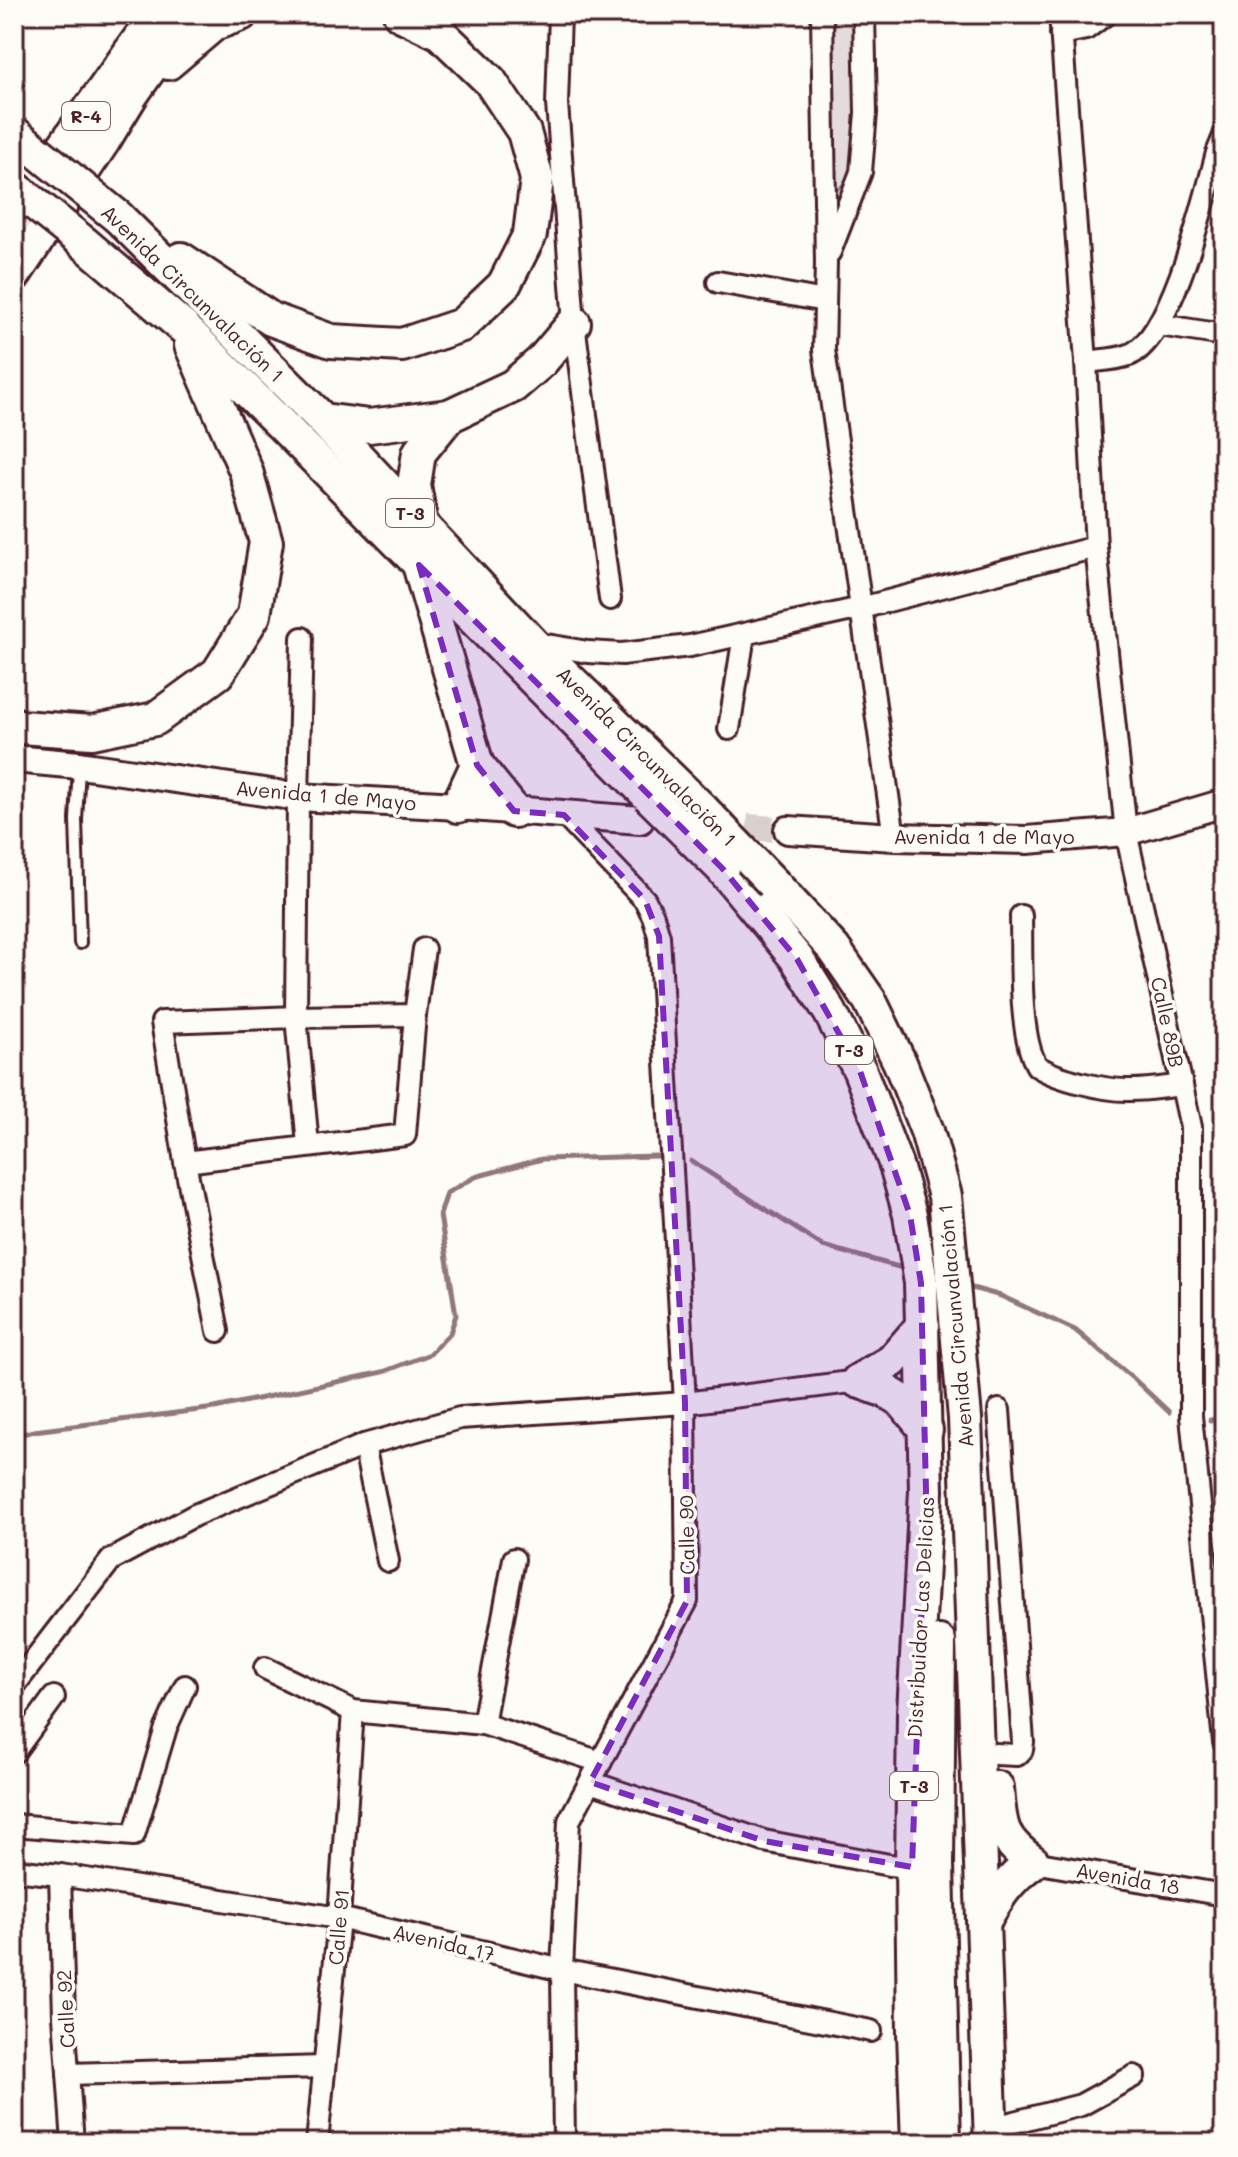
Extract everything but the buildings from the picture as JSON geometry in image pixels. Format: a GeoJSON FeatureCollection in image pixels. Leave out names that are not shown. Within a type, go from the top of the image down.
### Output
{"type":"FeatureCollection","features":[{"type":"Feature","properties":{"kind":"main road","name":"R-4"},"geometry":{"type":"LineString","coordinates":[[14,217],[157,14]]}},
{"type":"Feature","properties":{"kind":"main road","name":"R-4"},"geometry":{"type":"LineString","coordinates":[[14,275],[188,14]]}},
{"type":"Feature","properties":{"kind":"main road"},"geometry":{"type":"LineString","coordinates":[[132,94],[214,24],[241,14]]}},
{"type":"Feature","properties":{"kind":"main road"},"geometry":{"type":"LineString","coordinates":[[118,217],[271,319],[331,341],[402,345],[462,325],[504,285],[530,234],[537,179],[524,132],[490,81],[440,33],[400,14]]}},
{"type":"Feature","properties":{"kind":"main road","name":"Avenida Circunvalación 1"},"geometry":{"type":"LineString","coordinates":[[14,133],[118,217],[323,420],[532,643],[773,883],[834,949],[870,1001],[900,1063],[927,1131],[945,1196],[965,1418],[970,1542]]}},
{"type":"Feature","properties":{"kind":"main road","name":"Avenida Circunvalación 1"},"geometry":{"type":"LineString","coordinates":[[14,187],[183,327],[419,565],[644,808],[722,868],[797,959],[830,1012],[860,1071],[896,1165],[910,1215],[919,1272],[924,1380]]}},
{"type":"Feature","properties":{"kind":"main road"},"geometry":{"type":"LineString","coordinates":[[323,420],[369,426],[449,416],[513,386],[541,362],[574,323]]}},
{"type":"Feature","properties":{"kind":"main road"},"geometry":{"type":"LineString","coordinates":[[14,724],[92,732],[155,719],[218,673],[254,615],[266,542],[246,471],[183,327]]}},
{"type":"Feature","properties":{"kind":"main road"},"geometry":{"type":"LineString","coordinates":[[421,524],[414,485],[419,453],[449,416]]}},
{"type":"Feature","properties":{"kind":"main road"},"geometry":{"type":"LineString","coordinates":[[419,565],[477,765],[514,811]]}},
{"type":"Feature","properties":{"kind":"main road"},"geometry":{"type":"LineString","coordinates":[[458,806],[477,765]]}},
{"type":"Feature","properties":{"kind":"main road"},"geometry":{"type":"LineString","coordinates":[[858,1381],[892,1361],[923,1325]]}},
{"type":"Feature","properties":{"kind":"main road"},"geometry":{"type":"LineString","coordinates":[[924,1380],[942,1487],[925,1866],[944,2143]]}},
{"type":"Feature","properties":{"kind":"main road","name":"Distribuidor Las Delicias"},"geometry":{"type":"LineString","coordinates":[[918,2143],[914,2033],[925,1866],[914,1712],[926,1491],[924,1380]]}},
{"type":"Feature","properties":{"kind":"main road"},"geometry":{"type":"LineString","coordinates":[[858,1381],[886,1391],[902,1401],[926,1430]]}},
{"type":"Feature","properties":{"kind":"main road"},"geometry":{"type":"LineString","coordinates":[[970,1542],[995,1754],[999,1821],[1013,1848],[1033,1862],[1014,1876],[984,1921]]}},
{"type":"Feature","properties":{"kind":"main road"},"geometry":{"type":"LineString","coordinates":[[970,1542],[957,1682],[962,1933],[984,2138]]}},
{"type":"Feature","properties":{"kind":"main road","name":"T-3"},"geometry":{"type":"LineString","coordinates":[[970,1542],[984,1921],[984,2138]]}},
{"type":"Feature","properties":{"kind":"street"},"geometry":{"type":"LineString","coordinates":[[822,14],[826,263],[824,350],[894,837]]}},
{"type":"Feature","properties":{"kind":"street"},"geometry":{"type":"LineString","coordinates":[[826,263],[861,172],[866,113],[864,14]]}},
{"type":"Feature","properties":{"kind":"street"},"geometry":{"type":"LineString","coordinates":[[1061,24],[1086,29],[1106,14]]}},
{"type":"Feature","properties":{"kind":"street"},"geometry":{"type":"LineString","coordinates":[[556,17],[557,104],[574,323],[610,599]]}},
{"type":"Feature","properties":{"kind":"street","name":"Calle 89B"},"geometry":{"type":"LineString","coordinates":[[1061,24],[1096,547],[1126,832],[1191,1127],[1191,1416],[1224,1742]]}},
{"type":"Feature","properties":{"kind":"street"},"geometry":{"type":"LineString","coordinates":[[1086,362],[1129,355],[1150,339],[1159,325],[1216,183],[1217,153],[1224,136]]}},
{"type":"Feature","properties":{"kind":"street"},"geometry":{"type":"LineString","coordinates":[[718,282],[825,301]]}},
{"type":"Feature","properties":{"kind":"street"},"geometry":{"type":"LineString","coordinates":[[1159,325],[1224,335]]}},
{"type":"Feature","properties":{"kind":"street"},"geometry":{"type":"LineString","coordinates":[[532,643],[588,652],[655,652],[861,608],[1096,547]]}},
{"type":"Feature","properties":{"kind":"street"},"geometry":{"type":"LineString","coordinates":[[729,729],[744,635]]}},
{"type":"Feature","properties":{"kind":"street"},"geometry":{"type":"LineString","coordinates":[[302,638],[296,1017],[308,1145]]}},
{"type":"Feature","properties":{"kind":"street","name":"Avenida 1 de Mayo"},"geometry":{"type":"LineString","coordinates":[[14,759],[79,765],[298,797],[564,815],[644,808]]}},
{"type":"Feature","properties":{"kind":"street","name":"Avenida 1 de Mayo"},"geometry":{"type":"LineString","coordinates":[[788,830],[894,837],[1027,840],[1126,832],[1224,803]]}},
{"type":"Feature","properties":{"kind":"street","name":"Calle 90"},"geometry":{"type":"LineString","coordinates":[[564,815],[645,900],[659,936],[685,1403],[687,1601],[569,1821],[562,1970],[564,2143]]}},
{"type":"Feature","properties":{"kind":"street"},"geometry":{"type":"LineString","coordinates":[[1021,916],[1024,1008],[1030,1050],[1037,1066],[1045,1072],[1111,1089],[1182,1085]]}},
{"type":"Feature","properties":{"kind":"street"},"geometry":{"type":"LineString","coordinates":[[185,1162],[405,1135],[424,949]]}},
{"type":"Feature","properties":{"kind":"street"},"geometry":{"type":"LineString","coordinates":[[218,1331],[162,1022],[415,1015]]}},
{"type":"Feature","properties":{"kind":"street"},"geometry":{"type":"LineString","coordinates":[[14,1686],[111,1560],[195,1515],[364,1445],[460,1418],[685,1403],[858,1381]]}},
{"type":"Feature","properties":{"kind":"street"},"geometry":{"type":"LineString","coordinates":[[995,1754],[1017,1755],[1022,1750],[1023,1742],[999,1410]]}},
{"type":"Feature","properties":{"kind":"street"},"geometry":{"type":"LineString","coordinates":[[364,1445],[388,1561]]}},
{"type":"Feature","properties":{"kind":"street"},"geometry":{"type":"LineString","coordinates":[[483,1724],[514,1559]]}},
{"type":"Feature","properties":{"kind":"street"},"geometry":{"type":"LineString","coordinates":[[265,1668],[353,1711],[483,1724],[601,1762]]}},
{"type":"Feature","properties":{"kind":"street"},"geometry":{"type":"LineString","coordinates":[[14,1825],[134,1835],[166,1728],[185,1686]]}},
{"type":"Feature","properties":{"kind":"street"},"geometry":{"type":"LineString","coordinates":[[14,1752],[54,1697]]}},
{"type":"Feature","properties":{"kind":"street","name":"Calle 91"},"geometry":{"type":"LineString","coordinates":[[317,2143],[339,1918],[353,1711]]}},
{"type":"Feature","properties":{"kind":"street"},"geometry":{"type":"LineString","coordinates":[[590,1782],[764,1841],[889,1865],[925,1866]]}},
{"type":"Feature","properties":{"kind":"street","name":"Avenida 18"},"geometry":{"type":"LineString","coordinates":[[1033,1862],[1224,1895]]}},
{"type":"Feature","properties":{"kind":"street","name":"Avenida 17"},"geometry":{"type":"LineString","coordinates":[[14,1870],[339,1918],[562,1970],[871,2031]]}},
{"type":"Feature","properties":{"kind":"street","name":"Calle 92"},"geometry":{"type":"LineString","coordinates":[[60,1875],[64,2016],[73,2143]]}},
{"type":"Feature","properties":{"kind":"street"},"geometry":{"type":"LineString","coordinates":[[68,2074],[324,2067]]}},
{"type":"Feature","properties":{"kind":"street"},"geometry":{"type":"LineString","coordinates":[[984,2138],[1081,2105],[1134,2076]]}},
{"type":"Feature","properties":{"kind":"lane"},"geometry":{"type":"LineString","coordinates":[[79,765],[76,820],[80,943]]}},
{"type":"Feature","properties":{"kind":"highlighted area"},"geometry":{"type":"Polygon","coordinates":[[[419,565],[722,868],[797,959],[860,1071],[910,1215],[921,1283],[926,1491],[912,1867],[764,1841],[590,1782],[687,1601],[685,1403],[659,936],[645,900],[564,815],[514,811],[477,765],[419,565]]]}},
{"type":"Feature","properties":{"kind":"shaded area"},"geometry":{"type":"Polygon","coordinates":[[[829,14],[857,14],[858,92],[852,172],[833,196],[829,14]]]}},
{"type":"Feature","properties":{"kind":"waterway"},"geometry":{"type":"LineString","coordinates":[[14,1436],[215,1408],[383,1372],[430,1354],[450,1333],[456,1315],[440,1215],[447,1193],[475,1177],[542,1159],[658,1156]]}},
{"type":"Feature","properties":{"kind":"waterway"},"geometry":{"type":"LineString","coordinates":[[691,1161],[823,1246],[906,1269]]}},
{"type":"Feature","properties":{"kind":"waterway"},"geometry":{"type":"LineString","coordinates":[[965,1286],[1001,1296],[1075,1330],[1169,1412]]}},
{"type":"Feature","properties":{"kind":"waterway"},"geometry":{"type":"LineString","coordinates":[[1210,1420],[1224,1419]]}},
{"type":"Feature","properties":{"kind":"tunnel"},"geometry":{"type":"LineString","coordinates":[[708,824],[788,830]]}}]}
